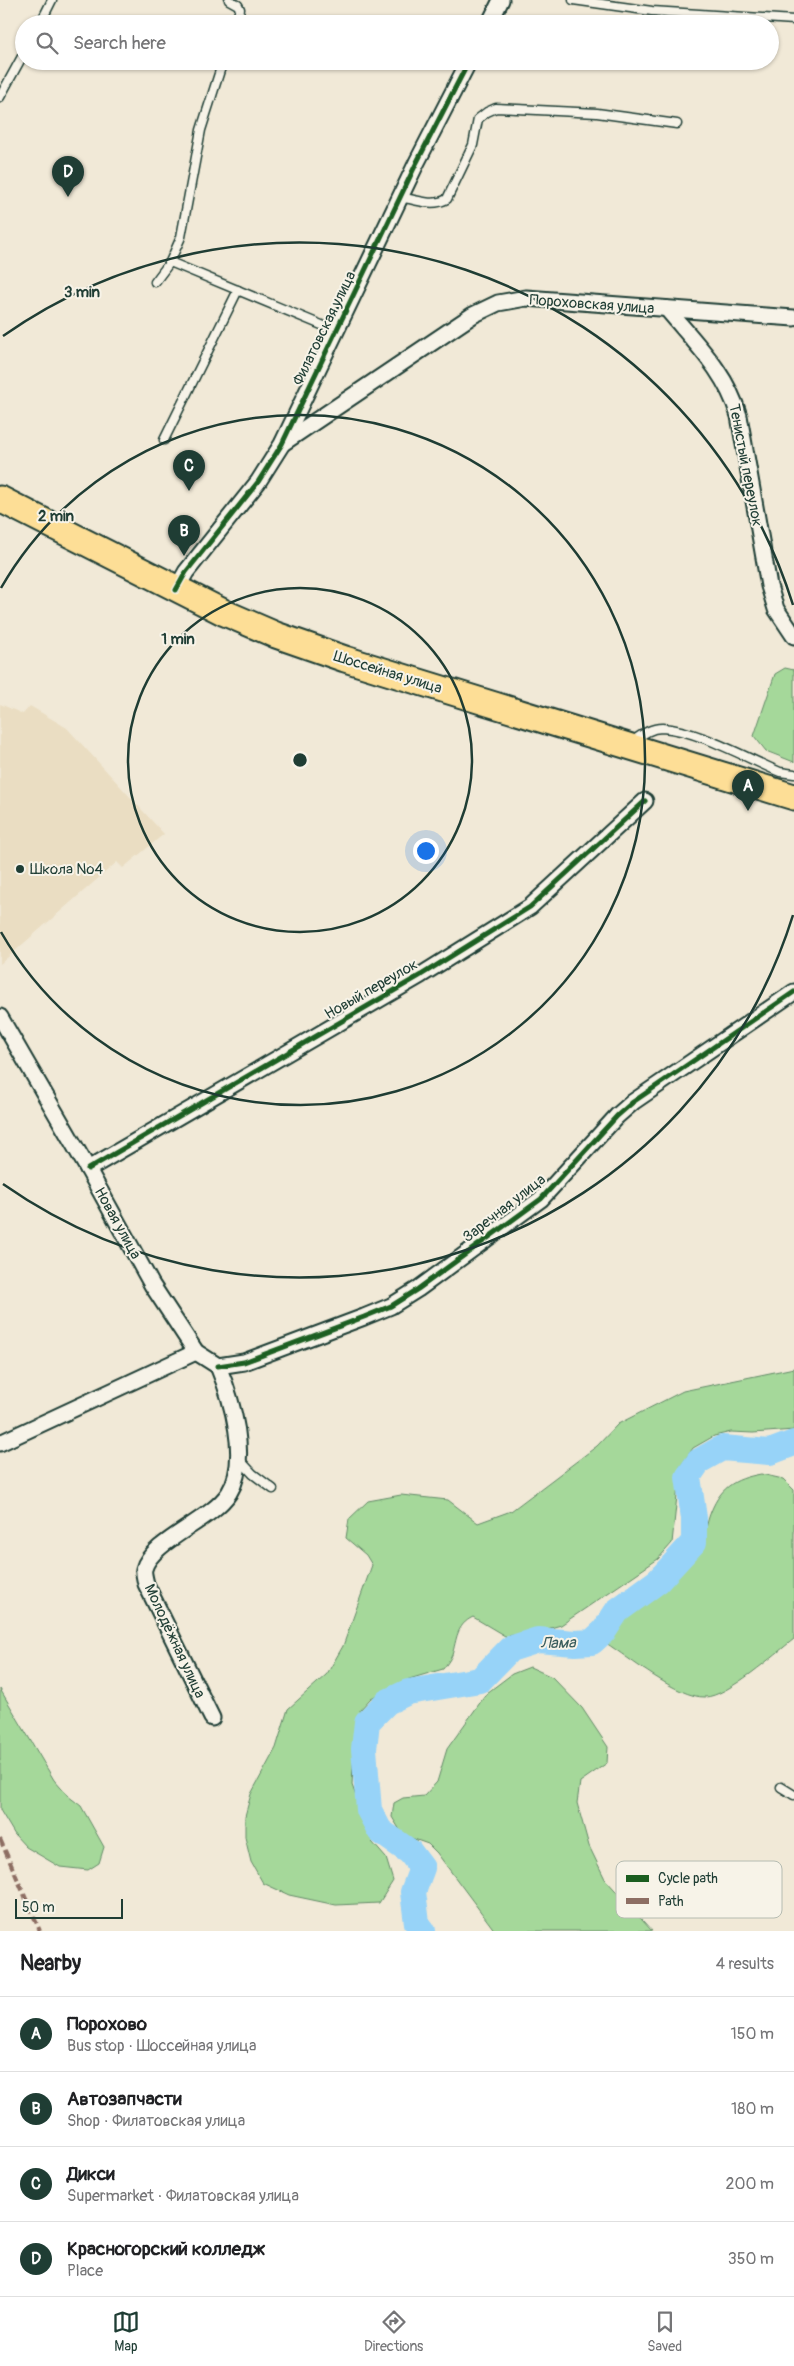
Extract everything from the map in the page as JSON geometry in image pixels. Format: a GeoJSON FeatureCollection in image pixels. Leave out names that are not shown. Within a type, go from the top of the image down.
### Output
{"type":"FeatureCollection","features":[{"type":"Feature","properties":{"kind":"main road","name":"Шоссейная улица"},"geometry":{"type":"LineString","coordinates":[[0,499],[176,590],[276,635],[345,659],[794,797]]}},
{"type":"Feature","properties":{"kind":"street"},"geometry":{"type":"LineString","coordinates":[[494,15],[501,0]]}},
{"type":"Feature","properties":{"kind":"street","name":"Филатовская улица"},"geometry":{"type":"LineString","coordinates":[[176,590],[186,572],[258,482],[282,444],[400,197],[464,70]]}},
{"type":"Feature","properties":{"kind":"street","name":"Пороховская улица"},"geometry":{"type":"LineString","coordinates":[[282,444],[473,315],[498,303],[526,298],[794,318]]}},
{"type":"Feature","properties":{"kind":"street","name":"Тенистый переулок"},"geometry":{"type":"LineString","coordinates":[[667,309],[724,377],[731,391],[738,416],[769,586],[776,609],[794,636]]}},
{"type":"Feature","properties":{"kind":"street","name":"Новый переулок"},"geometry":{"type":"LineString","coordinates":[[88,1169],[421,975],[517,916],[530,907],[645,801]]}},
{"type":"Feature","properties":{"kind":"street","name":"Заречная улица"},"geometry":{"type":"LineString","coordinates":[[218,1366],[244,1362],[364,1317],[391,1306],[418,1289],[541,1199],[617,1116],[633,1102],[794,992]]}},
{"type":"Feature","properties":{"kind":"street","name":"Новая улица"},"geometry":{"type":"LineString","coordinates":[[0,1017],[88,1169],[152,1285],[196,1352],[218,1366]]}},
{"type":"Feature","properties":{"kind":"street"},"geometry":{"type":"LineString","coordinates":[[0,1443],[196,1352]]}},
{"type":"Feature","properties":{"kind":"street","name":"Молодёжная улица"},"geometry":{"type":"LineString","coordinates":[[212,1718],[146,1584],[144,1570],[148,1559],[157,1549],[215,1509],[229,1492],[237,1472],[233,1413],[218,1366]]}},
{"type":"Feature","properties":{"kind":"lane"},"geometry":{"type":"LineString","coordinates":[[44,15],[52,0]]}},
{"type":"Feature","properties":{"kind":"lane"},"geometry":{"type":"LineString","coordinates":[[229,0],[238,4],[240,9],[238,15]]}},
{"type":"Feature","properties":{"kind":"lane"},"geometry":{"type":"LineString","coordinates":[[573,0],[582,3],[652,10],[723,15]]}},
{"type":"Feature","properties":{"kind":"lane"},"geometry":{"type":"LineString","coordinates":[[779,19],[794,20]]}},
{"type":"Feature","properties":{"kind":"lane"},"geometry":{"type":"LineString","coordinates":[[0,97],[15,70]]}},
{"type":"Feature","properties":{"kind":"lane"},"geometry":{"type":"LineString","coordinates":[[155,282],[170,262],[181,237],[201,130],[220,70]]}},
{"type":"Feature","properties":{"kind":"lane"},"geometry":{"type":"LineString","coordinates":[[400,197],[430,203],[440,203],[447,199],[473,145],[478,119],[496,108],[597,113],[677,124]]}},
{"type":"Feature","properties":{"kind":"lane"},"geometry":{"type":"LineString","coordinates":[[170,262],[336,331]]}},
{"type":"Feature","properties":{"kind":"lane"},"geometry":{"type":"LineString","coordinates":[[164,440],[238,290]]}},
{"type":"Feature","properties":{"kind":"lane"},"geometry":{"type":"LineString","coordinates":[[628,745],[642,733],[660,728],[691,734],[772,769],[794,774]]}},
{"type":"Feature","properties":{"kind":"lane"},"geometry":{"type":"LineString","coordinates":[[237,1457],[253,1474],[273,1489]]}},
{"type":"Feature","properties":{"kind":"lane"},"geometry":{"type":"LineString","coordinates":[[781,1787],[794,1795]]}},
{"type":"Feature","properties":{"kind":"shaded area"},"geometry":{"type":"Polygon","coordinates":[[[0,704],[23,714],[30,706],[67,728],[164,834],[123,868],[117,862],[0,964],[0,704]]]}},
{"type":"Feature","properties":{"kind":"green space"},"geometry":{"type":"Polygon","coordinates":[[[785,668],[794,670],[794,762],[766,751],[754,736],[775,674],[785,668]]]}},
{"type":"Feature","properties":{"kind":"green space"},"geometry":{"type":"Polygon","coordinates":[[[794,1368],[794,1430],[753,1433],[731,1432],[714,1436],[693,1448],[680,1467],[672,1543],[658,1559],[561,1625],[533,1633],[505,1636],[473,1617],[467,1620],[460,1628],[452,1655],[443,1669],[409,1679],[371,1698],[360,1710],[354,1739],[352,1785],[372,1842],[386,1858],[393,1881],[379,1903],[336,1905],[289,1895],[263,1883],[251,1862],[245,1837],[245,1816],[251,1794],[276,1748],[288,1709],[327,1674],[343,1646],[372,1565],[366,1555],[346,1538],[349,1519],[368,1501],[401,1495],[448,1500],[478,1523],[511,1511],[597,1446],[618,1424],[683,1391],[794,1368]]]}},
{"type":"Feature","properties":{"kind":"green space"},"geometry":{"type":"Polygon","coordinates":[[[761,1474],[783,1479],[794,1490],[794,1639],[726,1690],[705,1697],[694,1696],[668,1684],[606,1643],[612,1629],[623,1618],[672,1579],[695,1556],[713,1507],[722,1492],[735,1482],[761,1474]]]}},
{"type":"Feature","properties":{"kind":"green space"},"geometry":{"type":"Polygon","coordinates":[[[530,1667],[552,1677],[582,1708],[608,1747],[607,1763],[580,1782],[577,1803],[589,1846],[605,1879],[616,1891],[616,1918],[640,1918],[652,1931],[495,1931],[437,1853],[428,1844],[403,1835],[392,1817],[394,1803],[403,1798],[424,1796],[437,1782],[447,1749],[487,1693],[512,1674],[530,1667]]]}},
{"type":"Feature","properties":{"kind":"green space"},"geometry":{"type":"Polygon","coordinates":[[[0,1689],[54,1780],[68,1796],[81,1806],[104,1847],[99,1863],[88,1870],[60,1867],[26,1847],[15,1835],[0,1810],[0,1689]]]}},
{"type":"Feature","properties":{"kind":"waterway","name":"Лама"},"geometry":{"type":"LineString","coordinates":[[423,1931],[417,1923],[413,1892],[422,1868],[410,1852],[380,1831],[369,1810],[364,1749],[367,1722],[387,1702],[408,1692],[480,1680],[510,1649],[538,1640],[575,1643],[592,1642],[604,1631],[617,1611],[658,1581],[694,1542],[694,1518],[688,1477],[699,1461],[722,1448],[770,1452],[794,1443]]}},
{"type":"Feature","properties":{"kind":"marked path"},"geometry":{"type":"LineString","coordinates":[[0,1839],[40,1931]]}},
{"type":"Feature","properties":{"kind":"cycle path"},"geometry":{"type":"LineString","coordinates":[[176,590],[186,572],[258,482],[282,444],[417,162],[464,70]]}},
{"type":"Feature","properties":{"kind":"cycle path"},"geometry":{"type":"LineString","coordinates":[[88,1169],[421,975],[530,907],[645,801]]}},
{"type":"Feature","properties":{"kind":"cycle path"},"geometry":{"type":"LineString","coordinates":[[218,1366],[244,1362],[364,1317],[391,1306],[418,1289],[541,1199],[617,1116],[633,1102],[794,992]]}},
{"type":"Feature","properties":{"kind":"place","name":"Красногорский колледж"},"geometry":{"type":"Point","coordinates":[68,197]}},
{"type":"Feature","properties":{"kind":"place","name":"Дикси"},"geometry":{"type":"Point","coordinates":[189,491]}},
{"type":"Feature","properties":{"kind":"place","name":"Автозапчасти"},"geometry":{"type":"Point","coordinates":[184,556]}},
{"type":"Feature","properties":{"kind":"place","name":"Порохово"},"geometry":{"type":"Point","coordinates":[748,811]}},
{"type":"Feature","properties":{"kind":"place","name":"Школа №4"},"geometry":{"type":"Point","coordinates":[20,869]}}]}
